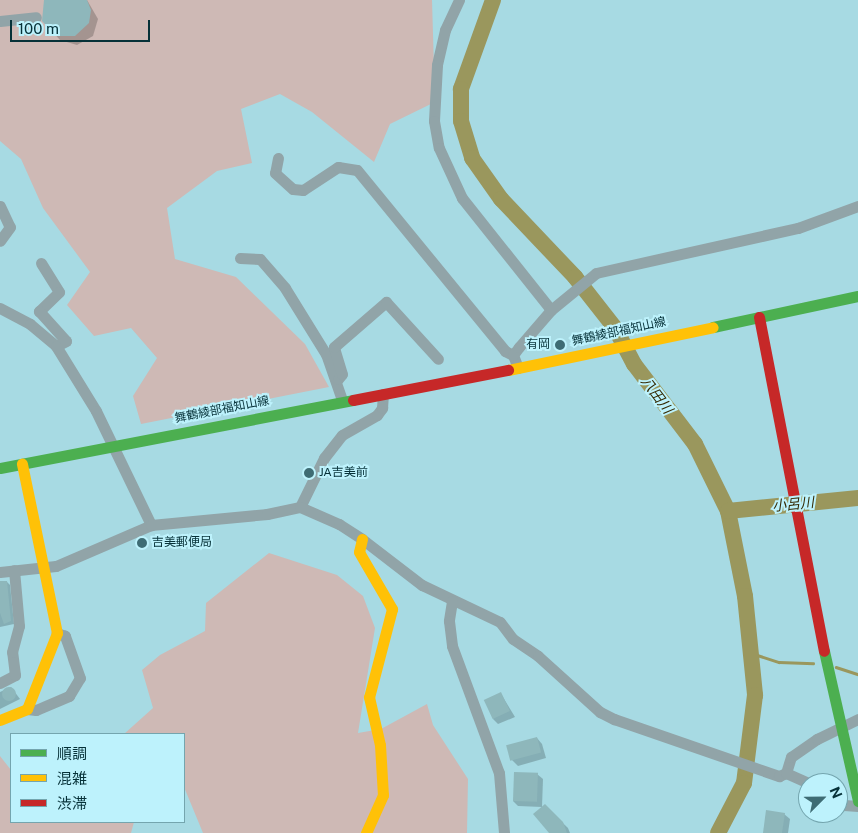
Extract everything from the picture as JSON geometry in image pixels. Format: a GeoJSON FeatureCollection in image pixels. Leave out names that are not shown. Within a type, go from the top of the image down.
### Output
{"type":"FeatureCollection","features":[{"type":"Feature","properties":{"kind":"main road","name":"舞鶴綾部福知山線"},"geometry":{"type":"LineString","coordinates":[[0,468],[342,400],[518,368],[858,296]]}},
{"type":"Feature","properties":{"kind":"main road"},"geometry":{"type":"LineString","coordinates":[[759,317],[839,727],[858,801]]}},
{"type":"Feature","properties":{"kind":"main road"},"geometry":{"type":"LineString","coordinates":[[0,720],[26,709],[57,633],[22,464]]}},
{"type":"Feature","properties":{"kind":"main road"},"geometry":{"type":"LineString","coordinates":[[362,538],[359,552],[392,609],[371,681],[369,697],[380,745],[383,795],[366,833]]}},
{"type":"Feature","properties":{"kind":"street"},"geometry":{"type":"LineString","coordinates":[[459,0],[445,30],[437,65],[434,121],[439,148],[468,206],[554,307]]}},
{"type":"Feature","properties":{"kind":"street"},"geometry":{"type":"LineString","coordinates":[[0,21],[36,17]]}},
{"type":"Feature","properties":{"kind":"street"},"geometry":{"type":"LineString","coordinates":[[278,158],[275,173],[293,189],[303,190],[338,167],[357,170],[505,351],[513,355],[518,368]]}},
{"type":"Feature","properties":{"kind":"street"},"geometry":{"type":"LineString","coordinates":[[0,206],[10,227],[0,241]]}},
{"type":"Feature","properties":{"kind":"street"},"geometry":{"type":"LineString","coordinates":[[513,355],[554,307],[596,273],[798,228],[858,206]]}},
{"type":"Feature","properties":{"kind":"street"},"geometry":{"type":"LineString","coordinates":[[240,258],[260,259],[275,275],[313,330],[337,380],[342,400]]}},
{"type":"Feature","properties":{"kind":"street"},"geometry":{"type":"LineString","coordinates":[[40,263],[59,292],[39,311],[66,341],[56,346]]}},
{"type":"Feature","properties":{"kind":"street"},"geometry":{"type":"LineString","coordinates":[[337,380],[342,374],[334,347],[386,302],[438,359]]}},
{"type":"Feature","properties":{"kind":"street"},"geometry":{"type":"LineString","coordinates":[[0,308],[30,324],[56,346],[113,446],[151,525]]}},
{"type":"Feature","properties":{"kind":"street"},"geometry":{"type":"LineString","coordinates":[[300,507],[324,458],[342,435],[377,416],[382,408],[382,394]]}},
{"type":"Feature","properties":{"kind":"street"},"geometry":{"type":"LineString","coordinates":[[0,572],[56,566],[84,556],[151,525],[268,514],[300,507],[326,517],[362,538],[422,585],[452,601],[500,622],[513,638],[538,656],[600,712],[725,759],[779,776],[786,773],[798,778]]}},
{"type":"Feature","properties":{"kind":"street"},"geometry":{"type":"LineString","coordinates":[[0,683],[15,675],[12,652],[19,626],[14,570]]}},
{"type":"Feature","properties":{"kind":"street"},"geometry":{"type":"LineString","coordinates":[[452,601],[449,621],[452,646],[499,773],[504,833]]}},
{"type":"Feature","properties":{"kind":"street"},"geometry":{"type":"LineString","coordinates":[[26,709],[36,710],[69,696],[78,684],[80,678],[65,636],[57,633]]}},
{"type":"Feature","properties":{"kind":"street"},"geometry":{"type":"LineString","coordinates":[[786,773],[791,758],[839,727],[858,718]]}},
{"type":"Feature","properties":{"kind":"shaded area"},"geometry":{"type":"Polygon","coordinates":[[[0,0],[432,0],[435,102],[390,124],[374,162],[312,112],[280,94],[241,109],[252,163],[217,171],[167,208],[175,259],[236,277],[305,344],[329,387],[141,424],[133,396],[157,358],[131,328],[94,336],[67,305],[90,272],[43,208],[21,159],[0,141],[0,0]]]}},
{"type":"Feature","properties":{"kind":"shaded area"},"geometry":{"type":"Polygon","coordinates":[[[269,553],[337,575],[363,596],[375,628],[358,733],[381,729],[427,704],[433,725],[468,779],[467,833],[203,833],[185,789],[185,733],[125,733],[153,708],[142,670],[160,655],[205,631],[206,603],[269,553]]]}},
{"type":"Feature","properties":{"kind":"shaded area"},"geometry":{"type":"Polygon","coordinates":[[[0,756],[10,769],[10,823],[134,823],[131,833],[0,833],[0,756]]]}},
{"type":"Feature","properties":{"kind":"building"},"geometry":{"type":"Polygon","coordinates":[[[44,0],[87,0],[91,10],[89,23],[75,36],[56,36],[42,21],[44,0]]]}},
{"type":"Feature","properties":{"kind":"building"},"geometry":{"type":"Polygon","coordinates":[[[0,581],[7,581],[11,621],[4,624],[0,613],[0,581]]]}},
{"type":"Feature","properties":{"kind":"building"},"geometry":{"type":"Polygon","coordinates":[[[6,687],[12,687],[16,694],[12,701],[6,701],[2,697],[2,691],[6,687]]]}},
{"type":"Feature","properties":{"kind":"building"},"geometry":{"type":"Polygon","coordinates":[[[501,692],[510,711],[493,719],[484,700],[501,692]]]}},
{"type":"Feature","properties":{"kind":"building"},"geometry":{"type":"Polygon","coordinates":[[[537,737],[541,752],[510,761],[506,745],[537,737]]]}},
{"type":"Feature","properties":{"kind":"building"},"geometry":{"type":"Polygon","coordinates":[[[514,772],[538,773],[537,802],[513,801],[514,772]]]}},
{"type":"Feature","properties":{"kind":"building"},"geometry":{"type":"Polygon","coordinates":[[[545,804],[563,822],[567,833],[549,833],[533,814],[545,804]]]}},
{"type":"Feature","properties":{"kind":"building"},"geometry":{"type":"Polygon","coordinates":[[[766,810],[785,813],[782,833],[763,833],[766,810]]]}},
{"type":"Feature","properties":{"kind":"waterway","name":"八田川"},"geometry":{"type":"LineString","coordinates":[[493,0],[461,89],[461,121],[472,158],[501,199],[575,277],[615,328],[634,364],[695,444],[728,511],[745,596],[755,695],[744,783],[718,833]]}},
{"type":"Feature","properties":{"kind":"waterway","name":"小呂川"},"geometry":{"type":"LineString","coordinates":[[728,511],[858,498]]}},
{"type":"Feature","properties":{"kind":"waterway"},"geometry":{"type":"LineString","coordinates":[[751,653],[779,662],[813,663]]}},
{"type":"Feature","properties":{"kind":"waterway"},"geometry":{"type":"LineString","coordinates":[[836,667],[858,674]]}},
{"type":"Feature","properties":{"kind":"traffic: fast"},"geometry":{"type":"LineString","coordinates":[[713,327],[858,296]]}},
{"type":"Feature","properties":{"kind":"traffic: fast"},"geometry":{"type":"LineString","coordinates":[[0,468],[353,400]]}},
{"type":"Feature","properties":{"kind":"traffic: fast"},"geometry":{"type":"LineString","coordinates":[[824,651],[858,801]]}},
{"type":"Feature","properties":{"kind":"traffic: slow"},"geometry":{"type":"LineString","coordinates":[[508,370],[713,327]]}},
{"type":"Feature","properties":{"kind":"traffic: slow"},"geometry":{"type":"LineString","coordinates":[[0,720],[27,709],[57,633],[22,464]]}},
{"type":"Feature","properties":{"kind":"traffic: slow"},"geometry":{"type":"LineString","coordinates":[[362,539],[359,552],[392,609],[369,697],[380,745],[383,795],[366,833]]}},
{"type":"Feature","properties":{"kind":"traffic: jam"},"geometry":{"type":"LineString","coordinates":[[759,317],[824,651]]}},
{"type":"Feature","properties":{"kind":"traffic: jam"},"geometry":{"type":"LineString","coordinates":[[353,400],[508,370]]}},
{"type":"Feature","properties":{"kind":"place","name":"有岡"},"geometry":{"type":"Point","coordinates":[560,345]}},
{"type":"Feature","properties":{"kind":"place","name":"JA吉美前"},"geometry":{"type":"Point","coordinates":[309,473]}},
{"type":"Feature","properties":{"kind":"place","name":"吉美郵便局"},"geometry":{"type":"Point","coordinates":[142,543]}}]}
